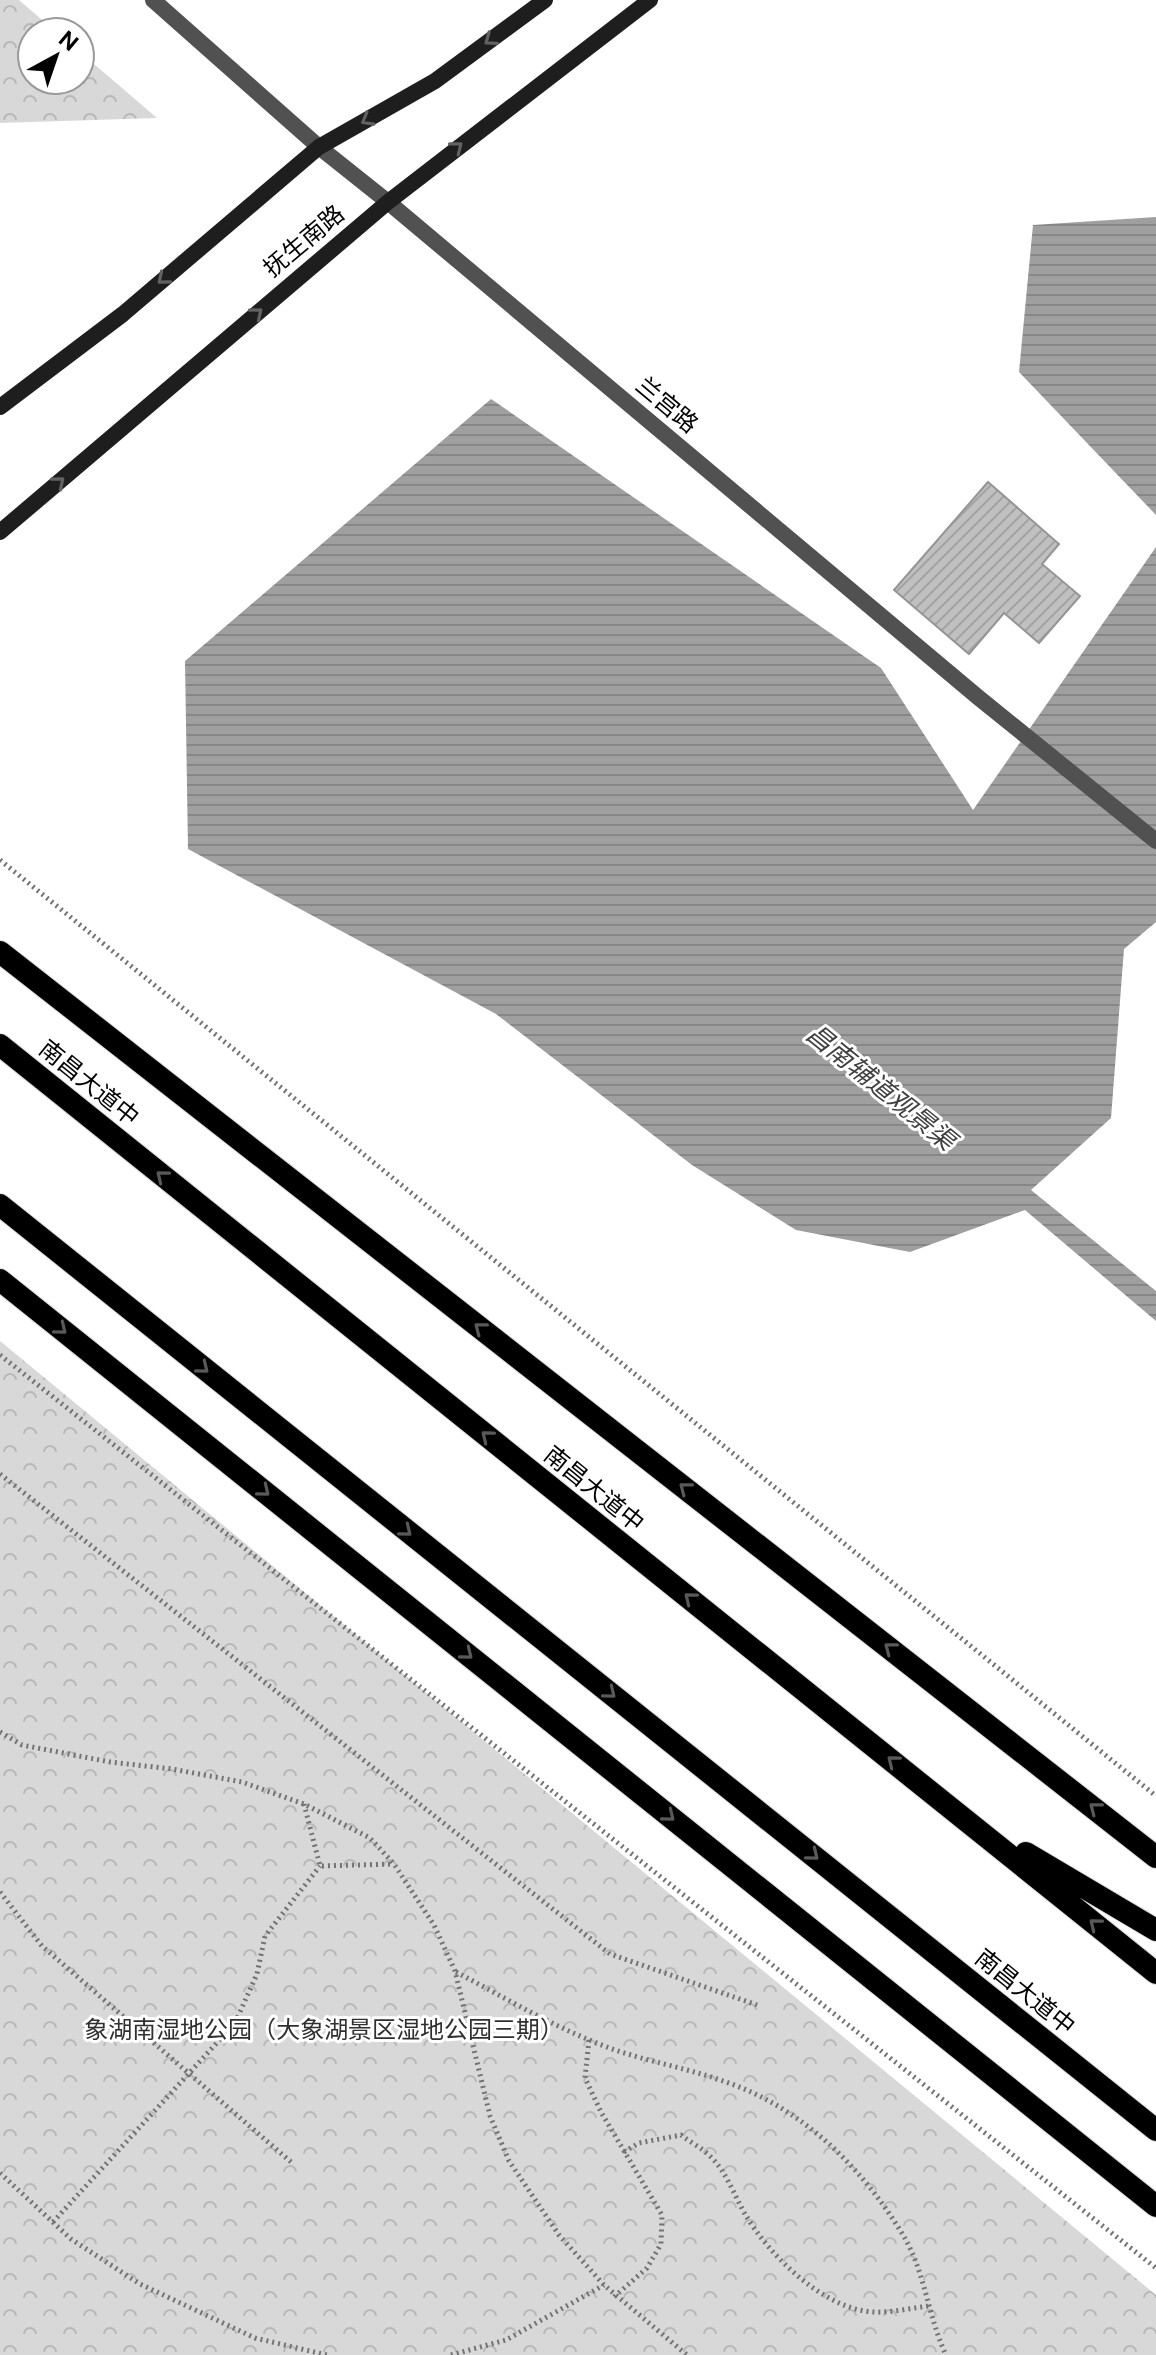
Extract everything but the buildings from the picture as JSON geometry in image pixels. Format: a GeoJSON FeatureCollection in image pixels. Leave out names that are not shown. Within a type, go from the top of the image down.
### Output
{"type":"FeatureCollection","features":[{"type":"Feature","properties":{"kind":"highway"},"geometry":{"type":"LineString","coordinates":[[0,952],[1156,1857]]}},
{"type":"Feature","properties":{"kind":"highway","name":"南昌大道中"},"geometry":{"type":"LineString","coordinates":[[0,1045],[1156,1973]]}},
{"type":"Feature","properties":{"kind":"highway","name":"南昌大道中"},"geometry":{"type":"LineString","coordinates":[[0,1205],[1156,2130]]}},
{"type":"Feature","properties":{"kind":"highway"},"geometry":{"type":"LineString","coordinates":[[0,1280],[1156,2206]]}},
{"type":"Feature","properties":{"kind":"highway"},"geometry":{"type":"LineString","coordinates":[[959,1814],[1156,1930]]}},
{"type":"Feature","properties":{"kind":"main road"},"geometry":{"type":"LineString","coordinates":[[0,407],[123,314],[319,147],[435,81],[545,0]]}},
{"type":"Feature","properties":{"kind":"main road","name":"抚生南路"},"geometry":{"type":"LineString","coordinates":[[0,532],[388,202],[650,0]]}},
{"type":"Feature","properties":{"kind":"street","name":"兰宫路"},"geometry":{"type":"LineString","coordinates":[[153,0],[319,147],[979,698],[1156,841]]}},
{"type":"Feature","properties":{"kind":"path"},"geometry":{"type":"LineString","coordinates":[[0,860],[1156,1796]]}},
{"type":"Feature","properties":{"kind":"path"},"geometry":{"type":"LineString","coordinates":[[0,1355],[1156,2268]]}},
{"type":"Feature","properties":{"kind":"path"},"geometry":{"type":"LineString","coordinates":[[0,1474],[610,1954],[757,2005]]}},
{"type":"Feature","properties":{"kind":"path"},"geometry":{"type":"LineString","coordinates":[[0,1732],[22,1745],[242,1782],[304,1804],[370,1838],[394,1864],[434,1925],[455,1971],[490,2116],[509,2161],[559,2235],[614,2297],[687,2355]]}},
{"type":"Feature","properties":{"kind":"path"},"geometry":{"type":"LineString","coordinates":[[304,1804],[320,1866]]}},
{"type":"Feature","properties":{"kind":"path"},"geometry":{"type":"LineString","coordinates":[[320,1866],[394,1864]]}},
{"type":"Feature","properties":{"kind":"path"},"geometry":{"type":"LineString","coordinates":[[53,2222],[235,2023],[257,1974],[265,1936],[320,1866]]}},
{"type":"Feature","properties":{"kind":"path"},"geometry":{"type":"LineString","coordinates":[[0,1892],[42,1946],[291,2162]]}},
{"type":"Feature","properties":{"kind":"path"},"geometry":{"type":"LineString","coordinates":[[455,1971],[589,2040],[634,2058],[727,2082],[767,2100],[844,2156],[882,2203],[905,2238],[946,2355]]}},
{"type":"Feature","properties":{"kind":"path"},"geometry":{"type":"LineString","coordinates":[[589,2040],[585,2078],[662,2215],[661,2244],[647,2268],[614,2297]]}},
{"type":"Feature","properties":{"kind":"path"},"geometry":{"type":"LineString","coordinates":[[624,2152],[639,2143],[681,2135],[711,2157],[733,2187],[745,2214],[774,2254],[797,2276],[831,2300],[872,2312],[929,2306]]}},
{"type":"Feature","properties":{"kind":"path"},"geometry":{"type":"LineString","coordinates":[[0,2173],[71,2239],[140,2284],[255,2338],[327,2355]]}},
{"type":"Feature","properties":{"kind":"path"},"geometry":{"type":"LineString","coordinates":[[451,2355],[506,2340],[604,2285]]}},
{"type":"Feature","properties":{"kind":"green space"},"geometry":{"type":"Polygon","coordinates":[[[0,0],[19,0],[38,16],[16,16],[16,96],[96,96],[96,66],[157,118],[0,123],[0,0]]]}},
{"type":"Feature","properties":{"kind":"green space","name":"象湖南湿地公园（大象湖景区湿地公园三期）"},"geometry":{"type":"Polygon","coordinates":[[[0,1341],[1156,2295],[1156,2355],[0,2355],[0,1341]]]}},
{"type":"Feature","properties":{"kind":"water"},"geometry":{"type":"Polygon","coordinates":[[[1156,217],[1156,515],[1019,372],[1033,225],[1156,217]]]}},
{"type":"Feature","properties":{"kind":"water","name":"昌南辅道观景渠"},"geometry":{"type":"Polygon","coordinates":[[[491,399],[881,668],[973,810],[1156,547],[1156,922],[1124,949],[1111,1118],[1031,1190],[1156,1291],[1156,1321],[1025,1210],[910,1252],[796,1230],[692,1165],[496,1014],[188,849],[185,661],[491,399]]]}}]}
